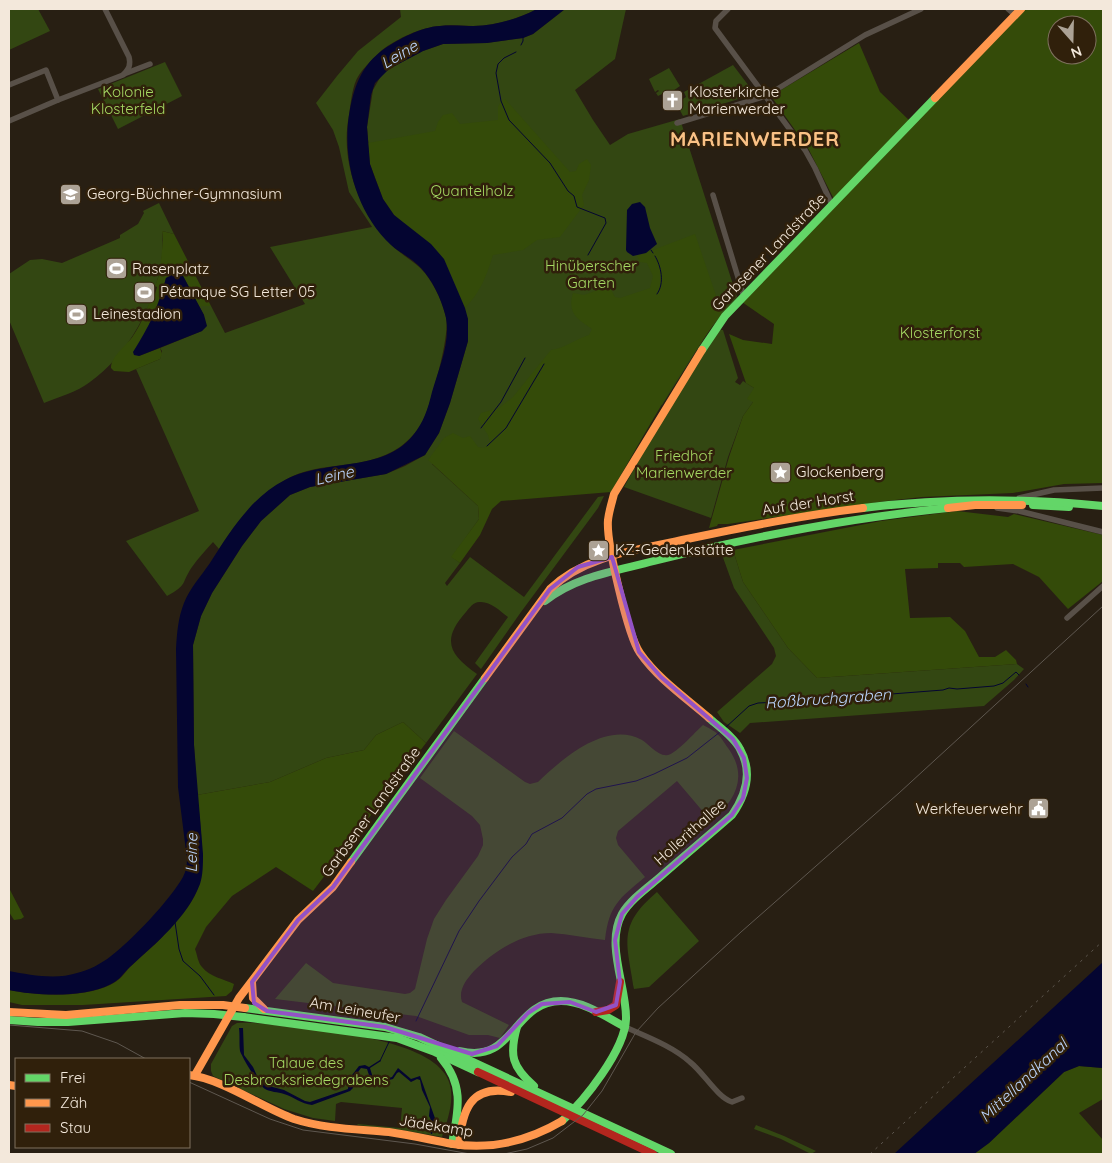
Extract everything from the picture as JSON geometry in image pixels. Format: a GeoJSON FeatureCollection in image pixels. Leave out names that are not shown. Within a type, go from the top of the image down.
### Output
{"type":"FeatureCollection","features":[{"type":"Feature","properties":{"kind":"main road","name":"Garbsener Landstraße"},"geometry":{"type":"LineString","coordinates":[[528,620],[545,601],[563,588],[615,571],[608,521],[611,501],[616,489],[715,329],[1021,9]]}},
{"type":"Feature","properties":{"kind":"main road","name":"Auf der Horst"},"geometry":{"type":"LineString","coordinates":[[612,556],[714,533],[855,509],[940,501],[1011,499],[1103,506]]}},
{"type":"Feature","properties":{"kind":"main road","name":"Auf der Horst"},"geometry":{"type":"LineString","coordinates":[[615,571],[716,546],[914,510],[975,505],[1054,506],[1103,511]]}},
{"type":"Feature","properties":{"kind":"main road","name":"Garbsener Landstraße"},"geometry":{"type":"LineString","coordinates":[[230,1014],[298,920],[334,887],[550,589],[564,576],[583,565],[612,556]]}},
{"type":"Feature","properties":{"kind":"main road","name":"Hollerithallee"},"geometry":{"type":"LineString","coordinates":[[615,571],[631,633],[644,659],[660,677],[736,742],[746,762],[747,778],[743,798],[736,811],[637,897],[625,910],[618,924],[615,940],[626,1018],[625,1027]]}},
{"type":"Feature","properties":{"kind":"main road"},"geometry":{"type":"LineString","coordinates":[[252,982],[250,993],[252,1000],[267,1010]]}},
{"type":"Feature","properties":{"kind":"main road"},"geometry":{"type":"LineString","coordinates":[[596,1012],[612,1008],[616,1005],[620,982]]}},
{"type":"Feature","properties":{"kind":"main road"},"geometry":{"type":"LineString","coordinates":[[447,1049],[472,1054],[480,1054],[491,1050],[534,1008],[551,1001],[570,1002],[596,1012],[625,1027]]}},
{"type":"Feature","properties":{"kind":"main road","name":"Am Leineufer"},"geometry":{"type":"LineString","coordinates":[[9,1012],[49,1015],[177,1004],[235,1006],[385,1027],[419,1037],[447,1049],[545,1095],[564,1108],[671,1154]]}},
{"type":"Feature","properties":{"kind":"main road","name":"Am Leineufer"},"geometry":{"type":"LineString","coordinates":[[9,1020],[49,1023],[178,1013],[230,1014],[384,1034],[434,1052],[551,1107],[564,1108]]}},
{"type":"Feature","properties":{"kind":"main road","name":"Jädekamp"},"geometry":{"type":"LineString","coordinates":[[230,1014],[192,1075],[236,1092],[284,1115],[305,1122],[324,1126],[401,1134],[455,1144],[489,1146],[513,1144],[542,1133],[572,1114],[592,1089],[622,1036],[625,1027]]}},
{"type":"Feature","properties":{"kind":"main road"},"geometry":{"type":"LineString","coordinates":[[518,1025],[512,1044],[513,1057],[519,1071],[526,1080],[545,1095]]}},
{"type":"Feature","properties":{"kind":"main road"},"geometry":{"type":"LineString","coordinates":[[434,1052],[448,1065],[458,1083],[455,1144]]}},
{"type":"Feature","properties":{"kind":"main road"},"geometry":{"type":"LineString","coordinates":[[455,1144],[468,1104],[481,1094],[491,1090],[502,1090],[551,1107]]}},
{"type":"Feature","properties":{"kind":"main road","name":"Am Leineufer"},"geometry":{"type":"LineString","coordinates":[[594,1122],[644,1152],[653,1154]]}},
{"type":"Feature","properties":{"kind":"street"},"geometry":{"type":"LineString","coordinates":[[105,9],[129,57],[130,66],[123,75]]}},
{"type":"Feature","properties":{"kind":"street"},"geometry":{"type":"LineString","coordinates":[[728,9],[716,21],[715,28],[805,150],[832,205]]}},
{"type":"Feature","properties":{"kind":"street"},"geometry":{"type":"LineString","coordinates":[[677,123],[766,96],[866,35],[921,9]]}},
{"type":"Feature","properties":{"kind":"street"},"geometry":{"type":"LineString","coordinates":[[1008,9],[1015,16]]}},
{"type":"Feature","properties":{"kind":"street"},"geometry":{"type":"LineString","coordinates":[[9,121],[150,64]]}},
{"type":"Feature","properties":{"kind":"street"},"geometry":{"type":"LineString","coordinates":[[9,85],[46,70],[58,100]]}},
{"type":"Feature","properties":{"kind":"street"},"geometry":{"type":"LineString","coordinates":[[713,195],[744,297]]}},
{"type":"Feature","properties":{"kind":"street","name":"Auf der Horst"},"geometry":{"type":"LineString","coordinates":[[1011,499],[1054,490],[1103,488]]}},
{"type":"Feature","properties":{"kind":"street"},"geometry":{"type":"LineString","coordinates":[[1055,501],[1053,497],[1055,493],[1065,489]]}},
{"type":"Feature","properties":{"kind":"street","name":"Auf der Horst"},"geometry":{"type":"LineString","coordinates":[[975,505],[1019,511],[1103,532]]}},
{"type":"Feature","properties":{"kind":"street"},"geometry":{"type":"LineString","coordinates":[[1067,618],[1103,586]]}},
{"type":"Feature","properties":{"kind":"street"},"geometry":{"type":"LineString","coordinates":[[625,1027],[680,1054],[700,1071],[726,1100],[732,1102],[742,1098]]}},
{"type":"Feature","properties":{"kind":"highlighted area"},"geometry":{"type":"Polygon","coordinates":[[[612,557],[639,652],[661,677],[733,739],[744,758],[747,778],[743,798],[732,815],[637,897],[622,914],[615,940],[620,982],[616,1005],[596,1012],[570,1002],[542,1004],[528,1013],[497,1046],[472,1054],[385,1027],[267,1011],[254,1003],[252,982],[298,920],[333,887],[550,589],[578,567],[612,557]]]}},
{"type":"Feature","properties":{"kind":"green space"},"geometry":{"type":"Polygon","coordinates":[[[9,9],[38,9],[50,31],[9,50],[9,9]]]}},
{"type":"Feature","properties":{"kind":"green space"},"geometry":{"type":"Polygon","coordinates":[[[400,9],[537,9],[514,19],[498,23],[482,26],[444,25],[410,34],[382,50],[361,72],[353,89],[347,132],[347,149],[354,183],[360,199],[368,215],[389,242],[418,266],[432,282],[446,317],[446,337],[426,414],[408,440],[386,455],[372,460],[313,470],[299,474],[275,486],[248,511],[219,549],[213,542],[194,564],[181,586],[167,596],[126,541],[199,511],[136,369],[160,359],[162,351],[160,348],[202,331],[204,315],[199,306],[211,306],[225,333],[305,304],[270,247],[372,227],[349,192],[339,147],[333,130],[316,103],[358,51],[401,17],[400,9]]]}},
{"type":"Feature","properties":{"kind":"green space","name":"Hinüberscher Garten"},"geometry":{"type":"Polygon","coordinates":[[[565,9],[626,9],[615,59],[575,90],[610,145],[628,134],[680,119],[737,297],[710,329],[662,405],[432,464],[478,506],[479,519],[452,557],[460,563],[445,583],[447,586],[470,557],[524,597],[598,497],[604,496],[598,508],[481,669],[475,663],[508,617],[492,605],[479,602],[474,603],[458,622],[451,639],[452,646],[460,660],[477,674],[426,743],[403,722],[376,735],[364,750],[326,758],[270,782],[197,795],[194,745],[193,645],[201,616],[212,593],[242,546],[261,521],[290,495],[310,487],[386,474],[425,455],[439,433],[468,341],[468,319],[370,164],[367,127],[373,90],[382,74],[423,51],[443,44],[486,43],[523,38],[533,34],[565,9]]]}},
{"type":"Feature","properties":{"kind":"green space","name":"Klosterforst"},"geometry":{"type":"Polygon","coordinates":[[[1025,9],[1103,9],[1103,483],[1064,484],[1013,493],[922,497],[886,501],[718,524],[709,528],[743,416],[753,402],[747,399],[754,388],[746,383],[729,334],[743,340],[772,344],[774,324],[742,302],[837,205],[809,150],[771,96],[859,43],[880,92],[912,123],[1025,9]]]}},
{"type":"Feature","properties":{"kind":"green space","name":"Kolonie Klosterfeld"},"geometry":{"type":"Polygon","coordinates":[[[165,62],[182,96],[118,129],[98,89],[165,62]]]}},
{"type":"Feature","properties":{"kind":"green space"},"geometry":{"type":"Polygon","coordinates":[[[733,65],[755,94],[683,116],[676,103],[686,97],[684,92],[733,65]]]}},
{"type":"Feature","properties":{"kind":"green space"},"geometry":{"type":"Polygon","coordinates":[[[669,68],[680,86],[670,93],[668,91],[658,96],[656,93],[659,91],[655,92],[649,79],[669,68]]]}},
{"type":"Feature","properties":{"kind":"green space","name":"Quantelholz"},"geometry":{"type":"Polygon","coordinates":[[[505,99],[570,172],[576,171],[579,164],[587,159],[591,165],[589,180],[582,195],[584,205],[560,237],[537,240],[523,250],[493,255],[482,283],[475,296],[465,308],[444,259],[394,215],[383,199],[370,164],[368,143],[435,131],[443,115],[452,113],[460,124],[498,120],[498,107],[501,101],[505,99]]]}},
{"type":"Feature","properties":{"kind":"green space","name":"Leinestadion"},"geometry":{"type":"Polygon","coordinates":[[[159,203],[174,234],[162,231],[159,272],[153,294],[133,335],[106,369],[85,386],[44,403],[9,320],[9,274],[30,260],[42,259],[62,263],[120,238],[120,235],[138,224],[144,213],[143,211],[159,203]]]}},
{"type":"Feature","properties":{"kind":"green space"},"geometry":{"type":"Polygon","coordinates":[[[162,231],[174,234],[211,306],[199,306],[182,274],[166,278],[139,356],[160,348],[162,354],[160,359],[129,372],[114,371],[111,368],[114,359],[136,331],[153,293],[155,294],[157,287],[155,286],[159,275],[157,271],[160,270],[162,231]]]}},
{"type":"Feature","properties":{"kind":"green space"},"geometry":{"type":"Polygon","coordinates":[[[695,234],[722,313],[678,378],[611,492],[501,501],[492,509],[480,535],[460,563],[451,557],[479,519],[478,506],[428,460],[444,438],[453,433],[463,438],[470,436],[478,447],[484,448],[490,443],[488,435],[478,419],[481,413],[499,408],[513,397],[551,350],[589,335],[592,329],[572,311],[571,300],[573,293],[584,295],[606,287],[610,288],[615,297],[620,298],[650,288],[653,276],[647,263],[640,262],[637,256],[695,234]]]}},
{"type":"Feature","properties":{"kind":"green space","name":"Friedhof Marienwerder"},"geometry":{"type":"Polygon","coordinates":[[[719,330],[723,330],[738,378],[735,382],[740,385],[743,381],[754,388],[753,402],[743,416],[728,457],[711,518],[624,487],[667,410],[719,330]]]}},
{"type":"Feature","properties":{"kind":"green space"},"geometry":{"type":"Polygon","coordinates":[[[957,511],[1008,517],[1014,514],[1103,535],[1103,581],[1068,609],[1039,577],[1013,564],[964,567],[960,563],[938,563],[938,568],[905,569],[910,618],[950,617],[965,631],[979,657],[995,657],[1006,650],[1016,660],[1017,664],[817,678],[788,648],[743,582],[733,550],[881,521],[957,511]]]}},
{"type":"Feature","properties":{"kind":"green space"},"geometry":{"type":"Polygon","coordinates":[[[733,550],[743,582],[788,648],[817,678],[1017,664],[1024,669],[984,706],[750,723],[740,733],[724,722],[717,712],[772,664],[776,656],[774,648],[734,588],[721,552],[733,550]]]}},
{"type":"Feature","properties":{"kind":"green space"},"geometry":{"type":"Polygon","coordinates":[[[403,722],[426,743],[313,891],[276,867],[232,896],[206,927],[195,949],[200,963],[205,970],[234,984],[232,991],[226,996],[83,1005],[22,1005],[9,1002],[9,990],[34,994],[60,995],[87,992],[110,985],[121,977],[177,920],[195,896],[201,866],[201,831],[197,795],[270,782],[326,758],[364,750],[376,735],[403,722]]]}},
{"type":"Feature","properties":{"kind":"green space"},"geometry":{"type":"Polygon","coordinates":[[[703,725],[718,735],[728,748],[738,769],[736,788],[727,805],[711,821],[677,781],[618,831],[616,838],[618,845],[645,877],[622,897],[613,910],[609,918],[605,940],[551,933],[530,936],[509,944],[474,971],[462,989],[462,1002],[509,1025],[500,1038],[488,1035],[469,1035],[416,1016],[275,999],[306,963],[333,983],[405,994],[415,989],[427,939],[434,919],[478,856],[483,845],[480,825],[472,816],[420,778],[454,731],[530,784],[538,782],[572,753],[600,738],[628,735],[642,740],[661,754],[668,755],[681,746],[703,725]]]}},
{"type":"Feature","properties":{"kind":"green space"},"geometry":{"type":"Polygon","coordinates":[[[9,888],[24,917],[21,919],[14,920],[9,912],[9,888]]]}},
{"type":"Feature","properties":{"kind":"green space"},"geometry":{"type":"Polygon","coordinates":[[[657,892],[699,941],[649,987],[634,989],[628,947],[630,925],[644,904],[657,892]]]}},
{"type":"Feature","properties":{"kind":"green space","name":"Talaue des Desbrocksriedegrabens"},"geometry":{"type":"Polygon","coordinates":[[[237,1023],[328,1031],[374,1039],[397,1045],[434,1062],[445,1074],[451,1089],[451,1106],[442,1137],[357,1125],[400,1128],[402,1108],[341,1102],[336,1104],[335,1121],[313,1118],[284,1109],[213,1076],[211,1064],[232,1026],[237,1023]]]}},
{"type":"Feature","properties":{"kind":"green space"},"geometry":{"type":"Polygon","coordinates":[[[1079,1066],[1103,1068],[1103,1099],[1079,1113],[1103,1140],[1103,1154],[974,1154],[989,1143],[1064,1072],[1079,1066]]]}},
{"type":"Feature","properties":{"kind":"green space"},"geometry":{"type":"Polygon","coordinates":[[[756,1125],[816,1151],[811,1154],[781,1139],[754,1129],[756,1125]]]}},
{"type":"Feature","properties":{"kind":"water","name":"Leine"},"geometry":{"type":"Polygon","coordinates":[[[537,9],[565,9],[533,34],[523,38],[487,43],[443,44],[423,51],[389,69],[375,83],[371,95],[367,127],[370,164],[375,178],[383,199],[394,215],[431,244],[444,259],[465,308],[468,319],[468,341],[439,433],[425,455],[386,474],[310,487],[290,495],[261,521],[242,546],[212,593],[201,616],[193,645],[194,745],[203,854],[202,877],[194,896],[170,929],[111,984],[100,989],[75,994],[33,994],[9,990],[9,971],[34,975],[60,976],[81,972],[103,962],[140,930],[169,897],[183,877],[187,859],[178,787],[176,649],[178,626],[189,592],[242,516],[262,496],[285,480],[323,468],[382,457],[399,448],[413,435],[426,412],[446,343],[447,324],[441,302],[429,278],[421,268],[391,245],[379,231],[368,216],[354,182],[350,164],[348,127],[354,91],[365,68],[384,49],[418,31],[440,26],[474,26],[499,23],[515,19],[537,9]]]}},
{"type":"Feature","properties":{"kind":"water"},"geometry":{"type":"Polygon","coordinates":[[[640,202],[645,207],[650,228],[657,244],[646,253],[633,256],[626,250],[627,210],[632,204],[640,202]]]}},
{"type":"Feature","properties":{"kind":"water"},"geometry":{"type":"Polygon","coordinates":[[[175,273],[182,274],[204,315],[207,326],[202,331],[139,356],[134,355],[133,352],[157,307],[166,278],[175,273]]]}},
{"type":"Feature","properties":{"kind":"water","name":"Mittellandkanal"},"geometry":{"type":"Polygon","coordinates":[[[1103,962],[1103,1068],[1079,1066],[1064,1072],[989,1143],[974,1154],[894,1154],[1103,962]]]}},
{"type":"Feature","properties":{"kind":"water"},"geometry":{"type":"Polygon","coordinates":[[[239,1028],[243,1028],[244,1055],[258,1078],[265,1085],[284,1090],[305,1101],[310,1102],[348,1089],[349,1079],[359,1066],[365,1065],[369,1067],[380,1060],[370,1068],[376,1082],[392,1077],[398,1068],[411,1079],[420,1076],[436,1121],[432,1134],[430,1130],[433,1124],[429,1116],[430,1107],[422,1090],[420,1080],[417,1079],[411,1082],[399,1072],[393,1079],[378,1085],[371,1081],[367,1069],[361,1068],[352,1080],[353,1088],[350,1091],[312,1105],[301,1102],[262,1087],[240,1051],[239,1028]]]}},
{"type":"Feature","properties":{"kind":"waterway"},"geometry":{"type":"LineString","coordinates":[[521,45],[523,37]]}},
{"type":"Feature","properties":{"kind":"waterway"},"geometry":{"type":"LineString","coordinates":[[516,52],[504,58],[498,64],[496,73],[501,101],[509,120],[550,163],[568,191],[574,196],[577,207],[605,218],[606,223],[588,255]]}},
{"type":"Feature","properties":{"kind":"waterway"},"geometry":{"type":"LineString","coordinates":[[655,256],[661,275],[661,285],[657,294]]}},
{"type":"Feature","properties":{"kind":"waterway"},"geometry":{"type":"LineString","coordinates":[[481,428],[501,402],[525,358]]}},
{"type":"Feature","properties":{"kind":"waterway"},"geometry":{"type":"LineString","coordinates":[[487,446],[506,428],[544,364]]}},
{"type":"Feature","properties":{"kind":"waterway","name":"Roßbruchgraben"},"geometry":{"type":"LineString","coordinates":[[725,728],[749,706],[758,703],[994,686],[1003,683],[1016,672],[1019,675]]}},
{"type":"Feature","properties":{"kind":"waterway","name":"Roßbruchgraben"},"geometry":{"type":"LineString","coordinates":[[416,1021],[459,931],[512,857],[526,844],[532,834],[562,818],[587,794],[596,789],[636,781],[654,774],[687,758],[720,732]]}},
{"type":"Feature","properties":{"kind":"waterway"},"geometry":{"type":"LineString","coordinates":[[175,922],[179,949],[183,961],[200,976],[214,995]]}},
{"type":"Feature","properties":{"kind":"waterway","name":"Roßbruchgraben"},"geometry":{"type":"LineString","coordinates":[[380,1061],[389,1042]]}},
{"type":"Feature","properties":{"kind":"tram line"},"geometry":{"type":"LineString","coordinates":[[504,1154],[527,1149],[553,1138],[583,1115],[602,1091],[636,1032],[658,1008],[899,793],[1103,606]]}},
{"type":"Feature","properties":{"kind":"tram line"},"geometry":{"type":"LineString","coordinates":[[9,1025],[82,1031],[117,1043],[144,1058]]}},
{"type":"Feature","properties":{"kind":"tram line"},"geometry":{"type":"LineString","coordinates":[[190,1082],[270,1119],[303,1130],[415,1144],[470,1154]]}},
{"type":"Feature","properties":{"kind":"railway"},"geometry":{"type":"LineString","coordinates":[[870,1154],[1103,941]]}},
{"type":"Feature","properties":{"kind":"traffic: fast"},"geometry":{"type":"LineString","coordinates":[[702,350],[725,316],[935,98]]}},
{"type":"Feature","properties":{"kind":"traffic: fast"},"geometry":{"type":"LineString","coordinates":[[863,508],[923,502],[983,500],[1103,506]]}},
{"type":"Feature","properties":{"kind":"traffic: fast"},"geometry":{"type":"LineString","coordinates":[[1033,505],[1069,507]]}},
{"type":"Feature","properties":{"kind":"traffic: fast"},"geometry":{"type":"LineString","coordinates":[[545,601],[570,586],[597,575],[690,552],[837,523],[948,508]]}},
{"type":"Feature","properties":{"kind":"traffic: fast"},"geometry":{"type":"LineString","coordinates":[[351,862],[485,678]]}},
{"type":"Feature","properties":{"kind":"traffic: fast"},"geometry":{"type":"LineString","coordinates":[[562,1121],[581,1101],[602,1074],[619,1045],[624,1031],[625,1007],[616,952],[617,926],[622,914],[639,894],[732,815],[744,791],[747,775],[744,758],[740,749],[730,736],[709,718]]}},
{"type":"Feature","properties":{"kind":"traffic: fast"},"geometry":{"type":"LineString","coordinates":[[460,1051],[478,1053],[492,1049],[503,1041],[533,1011],[545,1004],[561,1001],[586,1007],[625,1027]]}},
{"type":"Feature","properties":{"kind":"traffic: fast"},"geometry":{"type":"LineString","coordinates":[[245,1008],[385,1027],[419,1037],[671,1154]]}},
{"type":"Feature","properties":{"kind":"traffic: fast"},"geometry":{"type":"LineString","coordinates":[[9,1020],[68,1022],[185,1013],[243,1017]]}},
{"type":"Feature","properties":{"kind":"traffic: fast"},"geometry":{"type":"LineString","coordinates":[[243,1017],[397,1038],[435,1052],[478,1072]]}},
{"type":"Feature","properties":{"kind":"traffic: fast"},"geometry":{"type":"LineString","coordinates":[[517,1027],[513,1045],[514,1060],[521,1073],[534,1086]]}},
{"type":"Feature","properties":{"kind":"traffic: fast"},"geometry":{"type":"LineString","coordinates":[[441,1058],[449,1068],[457,1089],[458,1099],[452,1144]]}},
{"type":"Feature","properties":{"kind":"traffic: slow"},"geometry":{"type":"LineString","coordinates":[[935,98],[1021,9]]}},
{"type":"Feature","properties":{"kind":"traffic: slow"},"geometry":{"type":"LineString","coordinates":[[702,350],[614,494],[608,520],[608,531],[624,609],[640,653],[664,680],[709,718]]}},
{"type":"Feature","properties":{"kind":"traffic: slow"},"geometry":{"type":"LineString","coordinates":[[948,508],[975,505],[1022,505]]}},
{"type":"Feature","properties":{"kind":"traffic: slow"},"geometry":{"type":"LineString","coordinates":[[485,678],[550,589],[580,568],[614,555],[651,547],[775,522],[863,508]]}},
{"type":"Feature","properties":{"kind":"traffic: slow"},"geometry":{"type":"LineString","coordinates":[[195,1075],[239,998],[298,920],[333,887],[351,862]]}},
{"type":"Feature","properties":{"kind":"traffic: slow"},"geometry":{"type":"LineString","coordinates":[[252,982],[253,998],[264,1009]]}},
{"type":"Feature","properties":{"kind":"traffic: slow"},"geometry":{"type":"LineString","coordinates":[[9,1012],[66,1015],[180,1005],[223,1005],[245,1008]]}},
{"type":"Feature","properties":{"kind":"traffic: slow"},"geometry":{"type":"LineString","coordinates":[[190,1075],[215,1082],[281,1114],[317,1125],[389,1132],[467,1146],[496,1145],[523,1139],[562,1121]]}},
{"type":"Feature","properties":{"kind":"traffic: slow"},"geometry":{"type":"LineString","coordinates":[[9,1085],[15,1086]]}},
{"type":"Feature","properties":{"kind":"traffic: slow"},"geometry":{"type":"LineString","coordinates":[[459,1145],[466,1111],[477,1096],[486,1092],[511,1092]]}},
{"type":"Feature","properties":{"kind":"traffic: jam"},"geometry":{"type":"LineString","coordinates":[[596,1012],[608,1010],[616,1005],[620,982]]}},
{"type":"Feature","properties":{"kind":"traffic: jam"},"geometry":{"type":"LineString","coordinates":[[478,1072],[653,1154]]}},
{"type":"Feature","properties":{"kind":"place","name":"Klosterkirche Marienwerder"},"geometry":{"type":"Point","coordinates":[673,101]}},
{"type":"Feature","properties":{"kind":"place","name":"Georg-Büchner-Gymnasium"},"geometry":{"type":"Point","coordinates":[71,194]}},
{"type":"Feature","properties":{"kind":"place","name":"Rasenplatz"},"geometry":{"type":"Point","coordinates":[116,269]}},
{"type":"Feature","properties":{"kind":"place","name":"Pétanque SG Letter 05"},"geometry":{"type":"Point","coordinates":[144,292]}},
{"type":"Feature","properties":{"kind":"place","name":"Leinestadion"},"geometry":{"type":"Point","coordinates":[77,314]}},
{"type":"Feature","properties":{"kind":"place","name":"Glockenberg"},"geometry":{"type":"Point","coordinates":[780,472]}},
{"type":"Feature","properties":{"kind":"place","name":"KZ-Gedenkstätte"},"geometry":{"type":"Point","coordinates":[599,550]}},
{"type":"Feature","properties":{"kind":"place","name":"Werkfeuerwehr"},"geometry":{"type":"Point","coordinates":[1039,809]}},
{"type":"Feature","properties":{"kind":"district","name":"MARIENWERDER"},"geometry":{"type":"Point","coordinates":[755,139]}}]}
